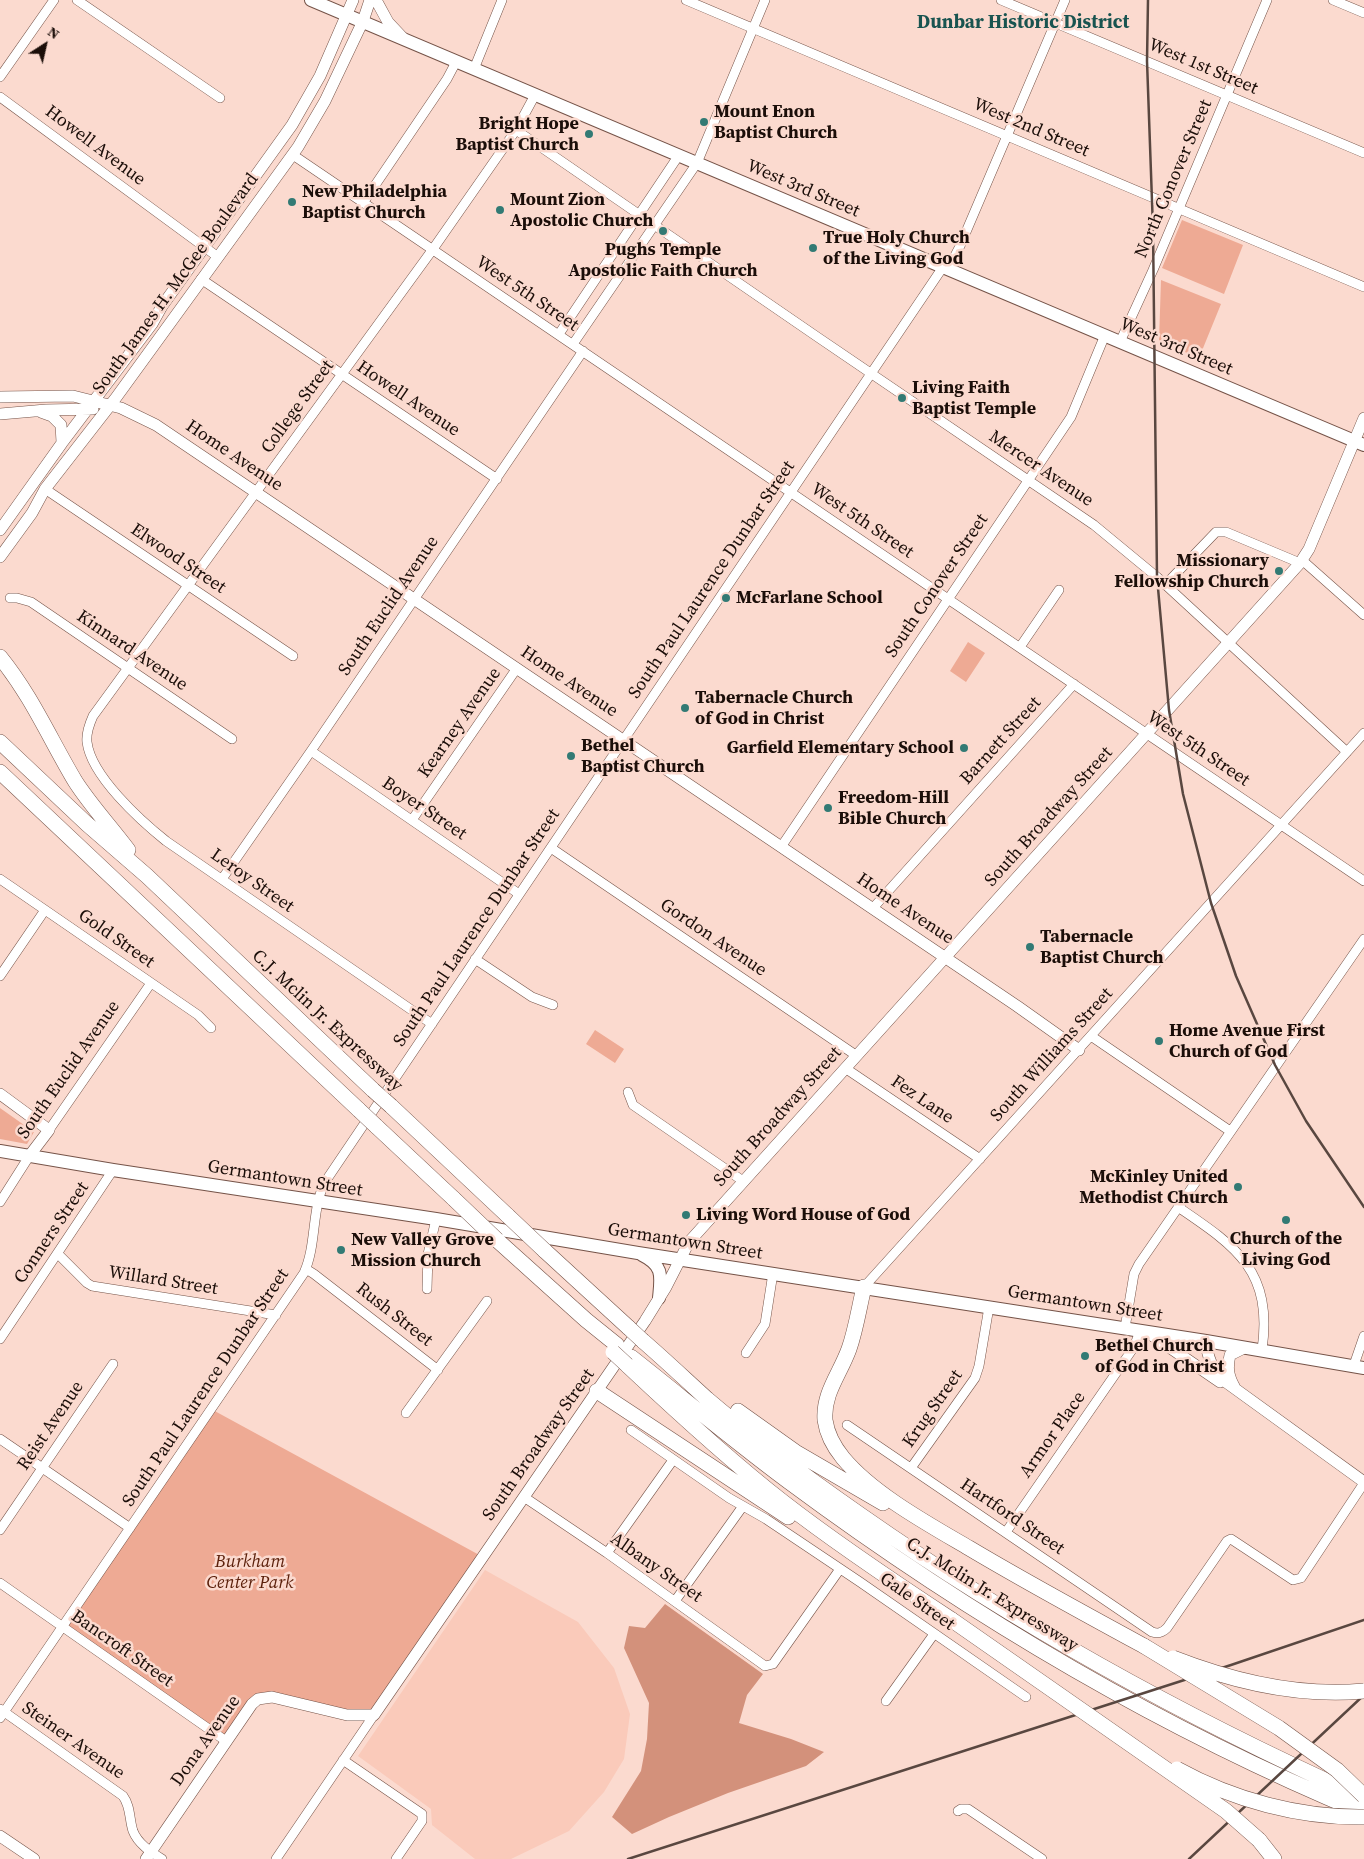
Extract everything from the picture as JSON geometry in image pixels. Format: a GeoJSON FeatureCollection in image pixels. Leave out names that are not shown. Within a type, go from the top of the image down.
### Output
{"type":"FeatureCollection","features":[{"type":"Feature","properties":{"kind":"highway"},"geometry":{"type":"LineString","coordinates":[[0,657],[28,696],[80,788],[147,876]]}},
{"type":"Feature","properties":{"kind":"highway","name":"C.J. Mclin Jr. Expressway"},"geometry":{"type":"LineString","coordinates":[[0,742],[87,824],[147,876],[628,1328],[715,1405],[832,1495],[989,1601],[1115,1676],[1194,1718],[1291,1766],[1364,1797]]}},
{"type":"Feature","properties":{"kind":"highway"},"geometry":{"type":"LineString","coordinates":[[0,772],[497,1240],[629,1360],[731,1459],[782,1501],[855,1555],[952,1620],[1226,1812],[1259,1840],[1274,1859]]}},
{"type":"Feature","properties":{"kind":"highway"},"geometry":{"type":"LineString","coordinates":[[864,1287],[848,1352],[828,1393],[826,1406],[827,1429],[834,1447],[848,1464],[876,1489],[932,1526],[1048,1594],[1144,1646],[1278,1728],[1337,1770],[1364,1797]]}},
{"type":"Feature","properties":{"kind":"highway","name":"C.J. Mclin Jr. Expressway"},"geometry":{"type":"LineString","coordinates":[[629,1360],[788,1481],[868,1538],[1004,1627],[1068,1665],[1206,1740],[1364,1815]]}},
{"type":"Feature","properties":{"kind":"highway"},"geometry":{"type":"LineString","coordinates":[[666,1362],[797,1453],[874,1498],[932,1526]]}},
{"type":"Feature","properties":{"kind":"highway"},"geometry":{"type":"LineString","coordinates":[[597,1391],[812,1533],[855,1555]]}},
{"type":"Feature","properties":{"kind":"highway"},"geometry":{"type":"LineString","coordinates":[[1144,1646],[1214,1672],[1271,1686],[1324,1693],[1364,1691]]}},
{"type":"Feature","properties":{"kind":"highway"},"geometry":{"type":"LineString","coordinates":[[1125,1741],[1180,1771],[1258,1802],[1315,1814],[1344,1817],[1364,1815]]}},
{"type":"Feature","properties":{"kind":"main road","name":"West 3rd Street"},"geometry":{"type":"LineString","coordinates":[[311,0],[1359,443]]}},
{"type":"Feature","properties":{"kind":"main road","name":"Germantown Street"},"geometry":{"type":"LineString","coordinates":[[0,1151],[317,1202],[436,1219],[638,1253],[1206,1340],[1359,1367]]}},
{"type":"Feature","properties":{"kind":"main road"},"geometry":{"type":"LineString","coordinates":[[638,1253],[651,1260],[658,1267],[661,1276],[659,1298]]}},
{"type":"Feature","properties":{"kind":"street"},"geometry":{"type":"LineString","coordinates":[[0,77],[54,0]]}},
{"type":"Feature","properties":{"kind":"street"},"geometry":{"type":"LineString","coordinates":[[77,0],[220,98]]}},
{"type":"Feature","properties":{"kind":"street","name":"South James H. McGee Boulevard"},"geometry":{"type":"LineString","coordinates":[[0,530],[62,442],[152,324],[162,306],[259,172],[304,106],[327,62],[353,0]]}},
{"type":"Feature","properties":{"kind":"street","name":"South James H. McGee Boulevard"},"geometry":{"type":"LineString","coordinates":[[0,557],[32,513],[45,489],[110,405],[293,155],[325,100],[363,21],[370,0]]}},
{"type":"Feature","properties":{"kind":"street"},"geometry":{"type":"LineString","coordinates":[[376,0],[388,22],[406,40]]}},
{"type":"Feature","properties":{"kind":"street"},"geometry":{"type":"LineString","coordinates":[[474,69],[502,0]]}},
{"type":"Feature","properties":{"kind":"street","name":"West 2nd Street"},"geometry":{"type":"LineString","coordinates":[[686,0],[1364,287]]}},
{"type":"Feature","properties":{"kind":"street"},"geometry":{"type":"LineString","coordinates":[[573,344],[697,163],[765,0]]}},
{"type":"Feature","properties":{"kind":"street","name":"West 1st Street"},"geometry":{"type":"LineString","coordinates":[[1001,0],[1364,153]]}},
{"type":"Feature","properties":{"kind":"street","name":"South Paul Laurence Dunbar Street"},"geometry":{"type":"LineString","coordinates":[[1,1713],[62,1627],[306,1269],[317,1202],[324,1182],[871,374],[960,246],[1065,0]]}},
{"type":"Feature","properties":{"kind":"street","name":"North Conover Street"},"geometry":{"type":"LineString","coordinates":[[1120,342],[1179,209],[1267,0]]}},
{"type":"Feature","properties":{"kind":"street"},"geometry":{"type":"LineString","coordinates":[[1333,0],[1364,13]]}},
{"type":"Feature","properties":{"kind":"street"},"geometry":{"type":"LineString","coordinates":[[363,203],[447,80],[456,62]]}},
{"type":"Feature","properties":{"kind":"street","name":"College Street"},"geometry":{"type":"LineString","coordinates":[[87,735],[92,716],[189,586],[433,249],[516,130],[535,95]]}},
{"type":"Feature","properties":{"kind":"street","name":"Howell Avenue"},"geometry":{"type":"LineString","coordinates":[[0,97],[218,258]]}},
{"type":"Feature","properties":{"kind":"street","name":"Mercer Avenue"},"geometry":{"type":"LineString","coordinates":[[516,130],[1094,525],[1165,585],[1346,752]]}},
{"type":"Feature","properties":{"kind":"street","name":"West 5th Street"},"geometry":{"type":"LineString","coordinates":[[293,155],[1364,881]]}},
{"type":"Feature","properties":{"kind":"street"},"geometry":{"type":"LineString","coordinates":[[559,334],[679,155]]}},
{"type":"Feature","properties":{"kind":"street","name":"Howell Avenue"},"geometry":{"type":"LineString","coordinates":[[201,279],[497,479]]}},
{"type":"Feature","properties":{"kind":"street","name":"South Conover Street"},"geometry":{"type":"LineString","coordinates":[[781,847],[1071,417],[1105,336]]}},
{"type":"Feature","properties":{"kind":"street","name":"South Euclid Avenue"},"geometry":{"type":"LineString","coordinates":[[222,879],[583,351]]}},
{"type":"Feature","properties":{"kind":"street"},"geometry":{"type":"LineString","coordinates":[[0,397],[69,395],[90,406]]}},
{"type":"Feature","properties":{"kind":"street"},"geometry":{"type":"LineString","coordinates":[[0,414],[110,405]]}},
{"type":"Feature","properties":{"kind":"street","name":"Home Avenue"},"geometry":{"type":"LineString","coordinates":[[110,405],[135,414],[156,425],[415,598],[1079,1050]]}},
{"type":"Feature","properties":{"kind":"street"},"geometry":{"type":"LineString","coordinates":[[37,411],[58,420],[63,430],[62,442]]}},
{"type":"Feature","properties":{"kind":"street","name":"South Broadway Street"},"geometry":{"type":"LineString","coordinates":[[276,1859],[597,1391],[659,1298],[682,1259],[689,1242],[1301,562],[1359,443],[1364,418]]}},
{"type":"Feature","properties":{"kind":"street","name":"Elwood Street"},"geometry":{"type":"LineString","coordinates":[[45,489],[293,656]]}},
{"type":"Feature","properties":{"kind":"street"},"geometry":{"type":"LineString","coordinates":[[1165,585],[1216,532],[1226,532],[1301,562],[1364,615]]}},
{"type":"Feature","properties":{"kind":"street"},"geometry":{"type":"LineString","coordinates":[[1020,648],[1059,590]]}},
{"type":"Feature","properties":{"kind":"street","name":"Kinnard Avenue"},"geometry":{"type":"LineString","coordinates":[[10,598],[31,602],[232,739]]}},
{"type":"Feature","properties":{"kind":"street","name":"Kearney Avenue"},"geometry":{"type":"LineString","coordinates":[[412,820],[517,668]]}},
{"type":"Feature","properties":{"kind":"street","name":"Barnett Street"},"geometry":{"type":"LineString","coordinates":[[872,908],[1074,684]]}},
{"type":"Feature","properties":{"kind":"street","name":"South Williams Street"},"geometry":{"type":"LineString","coordinates":[[864,1287],[1364,734]]}},
{"type":"Feature","properties":{"kind":"street","name":"Leroy Street"},"geometry":{"type":"LineString","coordinates":[[87,735],[90,753],[103,776],[130,811],[166,841],[432,1024]]}},
{"type":"Feature","properties":{"kind":"street","name":"Boyer Street"},"geometry":{"type":"LineString","coordinates":[[311,751],[519,894]]}},
{"type":"Feature","properties":{"kind":"street","name":"Gordon Avenue"},"geometry":{"type":"LineString","coordinates":[[551,848],[857,1056]]}},
{"type":"Feature","properties":{"kind":"street","name":"Gold Street"},"geometry":{"type":"LineString","coordinates":[[0,879],[198,1015],[211,1028]]}},
{"type":"Feature","properties":{"kind":"street"},"geometry":{"type":"LineString","coordinates":[[0,976],[45,910]]}},
{"type":"Feature","properties":{"kind":"street"},"geometry":{"type":"LineString","coordinates":[[1125,1328],[1134,1274],[1139,1264],[1364,939]]}},
{"type":"Feature","properties":{"kind":"street"},"geometry":{"type":"LineString","coordinates":[[476,959],[532,997],[553,1006]]}},
{"type":"Feature","properties":{"kind":"street","name":"South Euclid Avenue"},"geometry":{"type":"LineString","coordinates":[[0,1202],[30,1155],[151,983]]}},
{"type":"Feature","properties":{"kind":"street"},"geometry":{"type":"LineString","coordinates":[[1091,1036],[1230,1131]]}},
{"type":"Feature","properties":{"kind":"street","name":"Fez Lane"},"geometry":{"type":"LineString","coordinates":[[845,1068],[980,1159]]}},
{"type":"Feature","properties":{"kind":"street"},"geometry":{"type":"LineString","coordinates":[[628,1092],[633,1104],[744,1181]]}},
{"type":"Feature","properties":{"kind":"street"},"geometry":{"type":"LineString","coordinates":[[0,1094],[49,1130]]}},
{"type":"Feature","properties":{"kind":"street","name":"Conners Street"},"geometry":{"type":"LineString","coordinates":[[0,1339],[113,1170]]}},
{"type":"Feature","properties":{"kind":"street"},"geometry":{"type":"LineString","coordinates":[[1178,1207],[1220,1235],[1232,1246],[1250,1270],[1261,1296],[1264,1313],[1265,1328],[1262,1350]]}},
{"type":"Feature","properties":{"kind":"street"},"geometry":{"type":"LineString","coordinates":[[427,1289],[428,1254],[436,1219]]}},
{"type":"Feature","properties":{"kind":"street","name":"Willard Street"},"geometry":{"type":"LineString","coordinates":[[58,1254],[92,1286],[276,1315]]}},
{"type":"Feature","properties":{"kind":"street","name":"Rush Street"},"geometry":{"type":"LineString","coordinates":[[306,1269],[438,1370]]}},
{"type":"Feature","properties":{"kind":"street"},"geometry":{"type":"LineString","coordinates":[[746,1353],[765,1324],[773,1273]]}},
{"type":"Feature","properties":{"kind":"street"},"geometry":{"type":"LineString","coordinates":[[406,1413],[487,1301]]}},
{"type":"Feature","properties":{"kind":"street","name":"Krug Street"},"geometry":{"type":"LineString","coordinates":[[911,1468],[975,1378],[980,1366],[989,1307]]}},
{"type":"Feature","properties":{"kind":"street"},"geometry":{"type":"LineString","coordinates":[[1144,1331],[1244,1396],[1364,1482]]}},
{"type":"Feature","properties":{"kind":"street","name":"Armor Place"},"geometry":{"type":"LineString","coordinates":[[1006,1532],[1144,1331]]}},
{"type":"Feature","properties":{"kind":"street"},"geometry":{"type":"LineString","coordinates":[[1359,1367],[1364,1336]]}},
{"type":"Feature","properties":{"kind":"street"},"geometry":{"type":"LineString","coordinates":[[1206,1340],[1208,1355],[1217,1374],[1244,1396]]}},
{"type":"Feature","properties":{"kind":"street"},"geometry":{"type":"LineString","coordinates":[[1244,1348],[1230,1355],[1227,1366],[1231,1381],[1244,1396]]}},
{"type":"Feature","properties":{"kind":"street","name":"Reist Avenue"},"geometry":{"type":"LineString","coordinates":[[0,1530],[113,1364]]}},
{"type":"Feature","properties":{"kind":"street","name":"Hartford Street"},"geometry":{"type":"LineString","coordinates":[[847,1425],[1152,1632],[1159,1634],[1167,1628],[1214,1559],[1227,1541],[1231,1539],[1293,1580],[1301,1578],[1364,1482]]}},
{"type":"Feature","properties":{"kind":"street"},"geometry":{"type":"LineString","coordinates":[[631,1430],[743,1506],[675,1601]]}},
{"type":"Feature","properties":{"kind":"street"},"geometry":{"type":"LineString","coordinates":[[0,1439],[130,1528]]}},
{"type":"Feature","properties":{"kind":"street"},"geometry":{"type":"LineString","coordinates":[[607,1553],[673,1460]]}},
{"type":"Feature","properties":{"kind":"street","name":"Albany Street"},"geometry":{"type":"LineString","coordinates":[[524,1497],[607,1553],[765,1666],[772,1664],[840,1569]]}},
{"type":"Feature","properties":{"kind":"street","name":"Gale Street"},"geometry":{"type":"LineString","coordinates":[[743,1506],[840,1569],[1026,1697]]}},
{"type":"Feature","properties":{"kind":"street","name":"Bancroft Street"},"geometry":{"type":"LineString","coordinates":[[0,1583],[226,1741]]}},
{"type":"Feature","properties":{"kind":"street"},"geometry":{"type":"LineString","coordinates":[[886,1701],[934,1634]]}},
{"type":"Feature","properties":{"kind":"street","name":"Dona Avenue"},"geometry":{"type":"LineString","coordinates":[[149,1855],[226,1741],[252,1704],[258,1699],[266,1697],[347,1715],[374,1716]]}},
{"type":"Feature","properties":{"kind":"street","name":"Steiner Avenue"},"geometry":{"type":"LineString","coordinates":[[1,1713],[123,1796],[130,1809],[133,1830],[149,1855]]}},
{"type":"Feature","properties":{"kind":"street"},"geometry":{"type":"LineString","coordinates":[[344,1760],[422,1815],[422,1820],[396,1859]]}},
{"type":"Feature","properties":{"kind":"street"},"geometry":{"type":"LineString","coordinates":[[958,1811],[968,1808],[1042,1859]]}},
{"type":"Feature","properties":{"kind":"street"},"geometry":{"type":"LineString","coordinates":[[0,1836],[34,1859]]}},
{"type":"Feature","properties":{"kind":"street"},"geometry":{"type":"LineString","coordinates":[[149,1855],[162,1859]]}},
{"type":"Feature","properties":{"kind":"shaded area"},"geometry":{"type":"Polygon","coordinates":[[[485,1570],[578,1622],[614,1668],[630,1714],[624,1759],[604,1792],[569,1831],[511,1859],[475,1859],[432,1825],[431,1809],[358,1756],[485,1570]]]}},
{"type":"Feature","properties":{"kind":"shaded area"},"geometry":{"type":"Polygon","coordinates":[[[665,1604],[763,1674],[747,1695],[739,1723],[791,1739],[824,1752],[806,1766],[728,1793],[632,1834],[612,1817],[641,1771],[647,1739],[649,1703],[624,1648],[629,1626],[645,1628],[665,1604]]]}},
{"type":"Feature","properties":{"kind":"green space"},"geometry":{"type":"Polygon","coordinates":[[[1182,220],[1243,245],[1224,294],[1162,268],[1182,220]]]}},
{"type":"Feature","properties":{"kind":"green space"},"geometry":{"type":"Polygon","coordinates":[[[1161,280],[1221,304],[1199,358],[1159,341],[1161,280]]]}},
{"type":"Feature","properties":{"kind":"green space"},"geometry":{"type":"Polygon","coordinates":[[[968,642],[985,653],[966,682],[950,671],[968,642]]]}},
{"type":"Feature","properties":{"kind":"green space"},"geometry":{"type":"Polygon","coordinates":[[[595,1030],[624,1049],[615,1063],[586,1044],[595,1030]]]}},
{"type":"Feature","properties":{"kind":"green space"},"geometry":{"type":"Polygon","coordinates":[[[0,1108],[34,1132],[27,1144],[0,1139],[0,1108]]]}},
{"type":"Feature","properties":{"kind":"green space","name":"Burkham Center Park"},"geometry":{"type":"Polygon","coordinates":[[[211,1409],[483,1557],[374,1715],[266,1697],[226,1741],[62,1627],[211,1409]]]}},
{"type":"Feature","properties":{"kind":"railway"},"geometry":{"type":"LineString","coordinates":[[1148,0],[1147,61],[1153,229],[1157,577],[1169,710],[1183,794],[1211,903],[1236,976],[1275,1065],[1306,1121],[1364,1207]]}},
{"type":"Feature","properties":{"kind":"railway"},"geometry":{"type":"LineString","coordinates":[[628,1859],[1231,1665],[1364,1620]]}},
{"type":"Feature","properties":{"kind":"railway"},"geometry":{"type":"LineString","coordinates":[[1189,1859],[1364,1695]]}},
{"type":"Feature","properties":{"kind":"place","name":"Mount Enon Baptist Church"},"geometry":{"type":"Point","coordinates":[704,122]}},
{"type":"Feature","properties":{"kind":"place","name":"Bright Hope Baptist Church"},"geometry":{"type":"Point","coordinates":[589,134]}},
{"type":"Feature","properties":{"kind":"place","name":"New Philadelphia Baptist Church"},"geometry":{"type":"Point","coordinates":[292,202]}},
{"type":"Feature","properties":{"kind":"place","name":"Mount Zion Apostolic Church"},"geometry":{"type":"Point","coordinates":[500,210]}},
{"type":"Feature","properties":{"kind":"place","name":"Pughs Temple Apostolic Faith Church"},"geometry":{"type":"Point","coordinates":[663,231]}},
{"type":"Feature","properties":{"kind":"place","name":"True Holy Church of the Living God"},"geometry":{"type":"Point","coordinates":[813,248]}},
{"type":"Feature","properties":{"kind":"place","name":"Living Faith Baptist Temple"},"geometry":{"type":"Point","coordinates":[902,398]}},
{"type":"Feature","properties":{"kind":"place","name":"Missionary Fellowship Church"},"geometry":{"type":"Point","coordinates":[1279,571]}},
{"type":"Feature","properties":{"kind":"place","name":"McFarlane School"},"geometry":{"type":"Point","coordinates":[726,598]}},
{"type":"Feature","properties":{"kind":"place","name":"Tabernacle Church of God in Christ"},"geometry":{"type":"Point","coordinates":[685,708]}},
{"type":"Feature","properties":{"kind":"place","name":"Garfield Elementary School"},"geometry":{"type":"Point","coordinates":[964,748]}},
{"type":"Feature","properties":{"kind":"place","name":"Bethel Baptist Church"},"geometry":{"type":"Point","coordinates":[571,756]}},
{"type":"Feature","properties":{"kind":"place","name":"Freedom-Hill Bible Church"},"geometry":{"type":"Point","coordinates":[828,808]}},
{"type":"Feature","properties":{"kind":"place","name":"Tabernacle Baptist Church"},"geometry":{"type":"Point","coordinates":[1030,947]}},
{"type":"Feature","properties":{"kind":"place","name":"Home Avenue First Church of God"},"geometry":{"type":"Point","coordinates":[1159,1041]}},
{"type":"Feature","properties":{"kind":"place","name":"McKinley United Methodist Church"},"geometry":{"type":"Point","coordinates":[1238,1187]}},
{"type":"Feature","properties":{"kind":"place","name":"Living Word House of God"},"geometry":{"type":"Point","coordinates":[686,1215]}},
{"type":"Feature","properties":{"kind":"place","name":"Church of the Living God"},"geometry":{"type":"Point","coordinates":[1286,1220]}},
{"type":"Feature","properties":{"kind":"place","name":"New Valley Grove Mission Church"},"geometry":{"type":"Point","coordinates":[341,1250]}},
{"type":"Feature","properties":{"kind":"place","name":"Bethel Church of God in Christ"},"geometry":{"type":"Point","coordinates":[1085,1356]}},
{"type":"Feature","properties":{"kind":"district","name":"Dunbar Historic District"},"geometry":{"type":"Point","coordinates":[1023,23]}}]}
